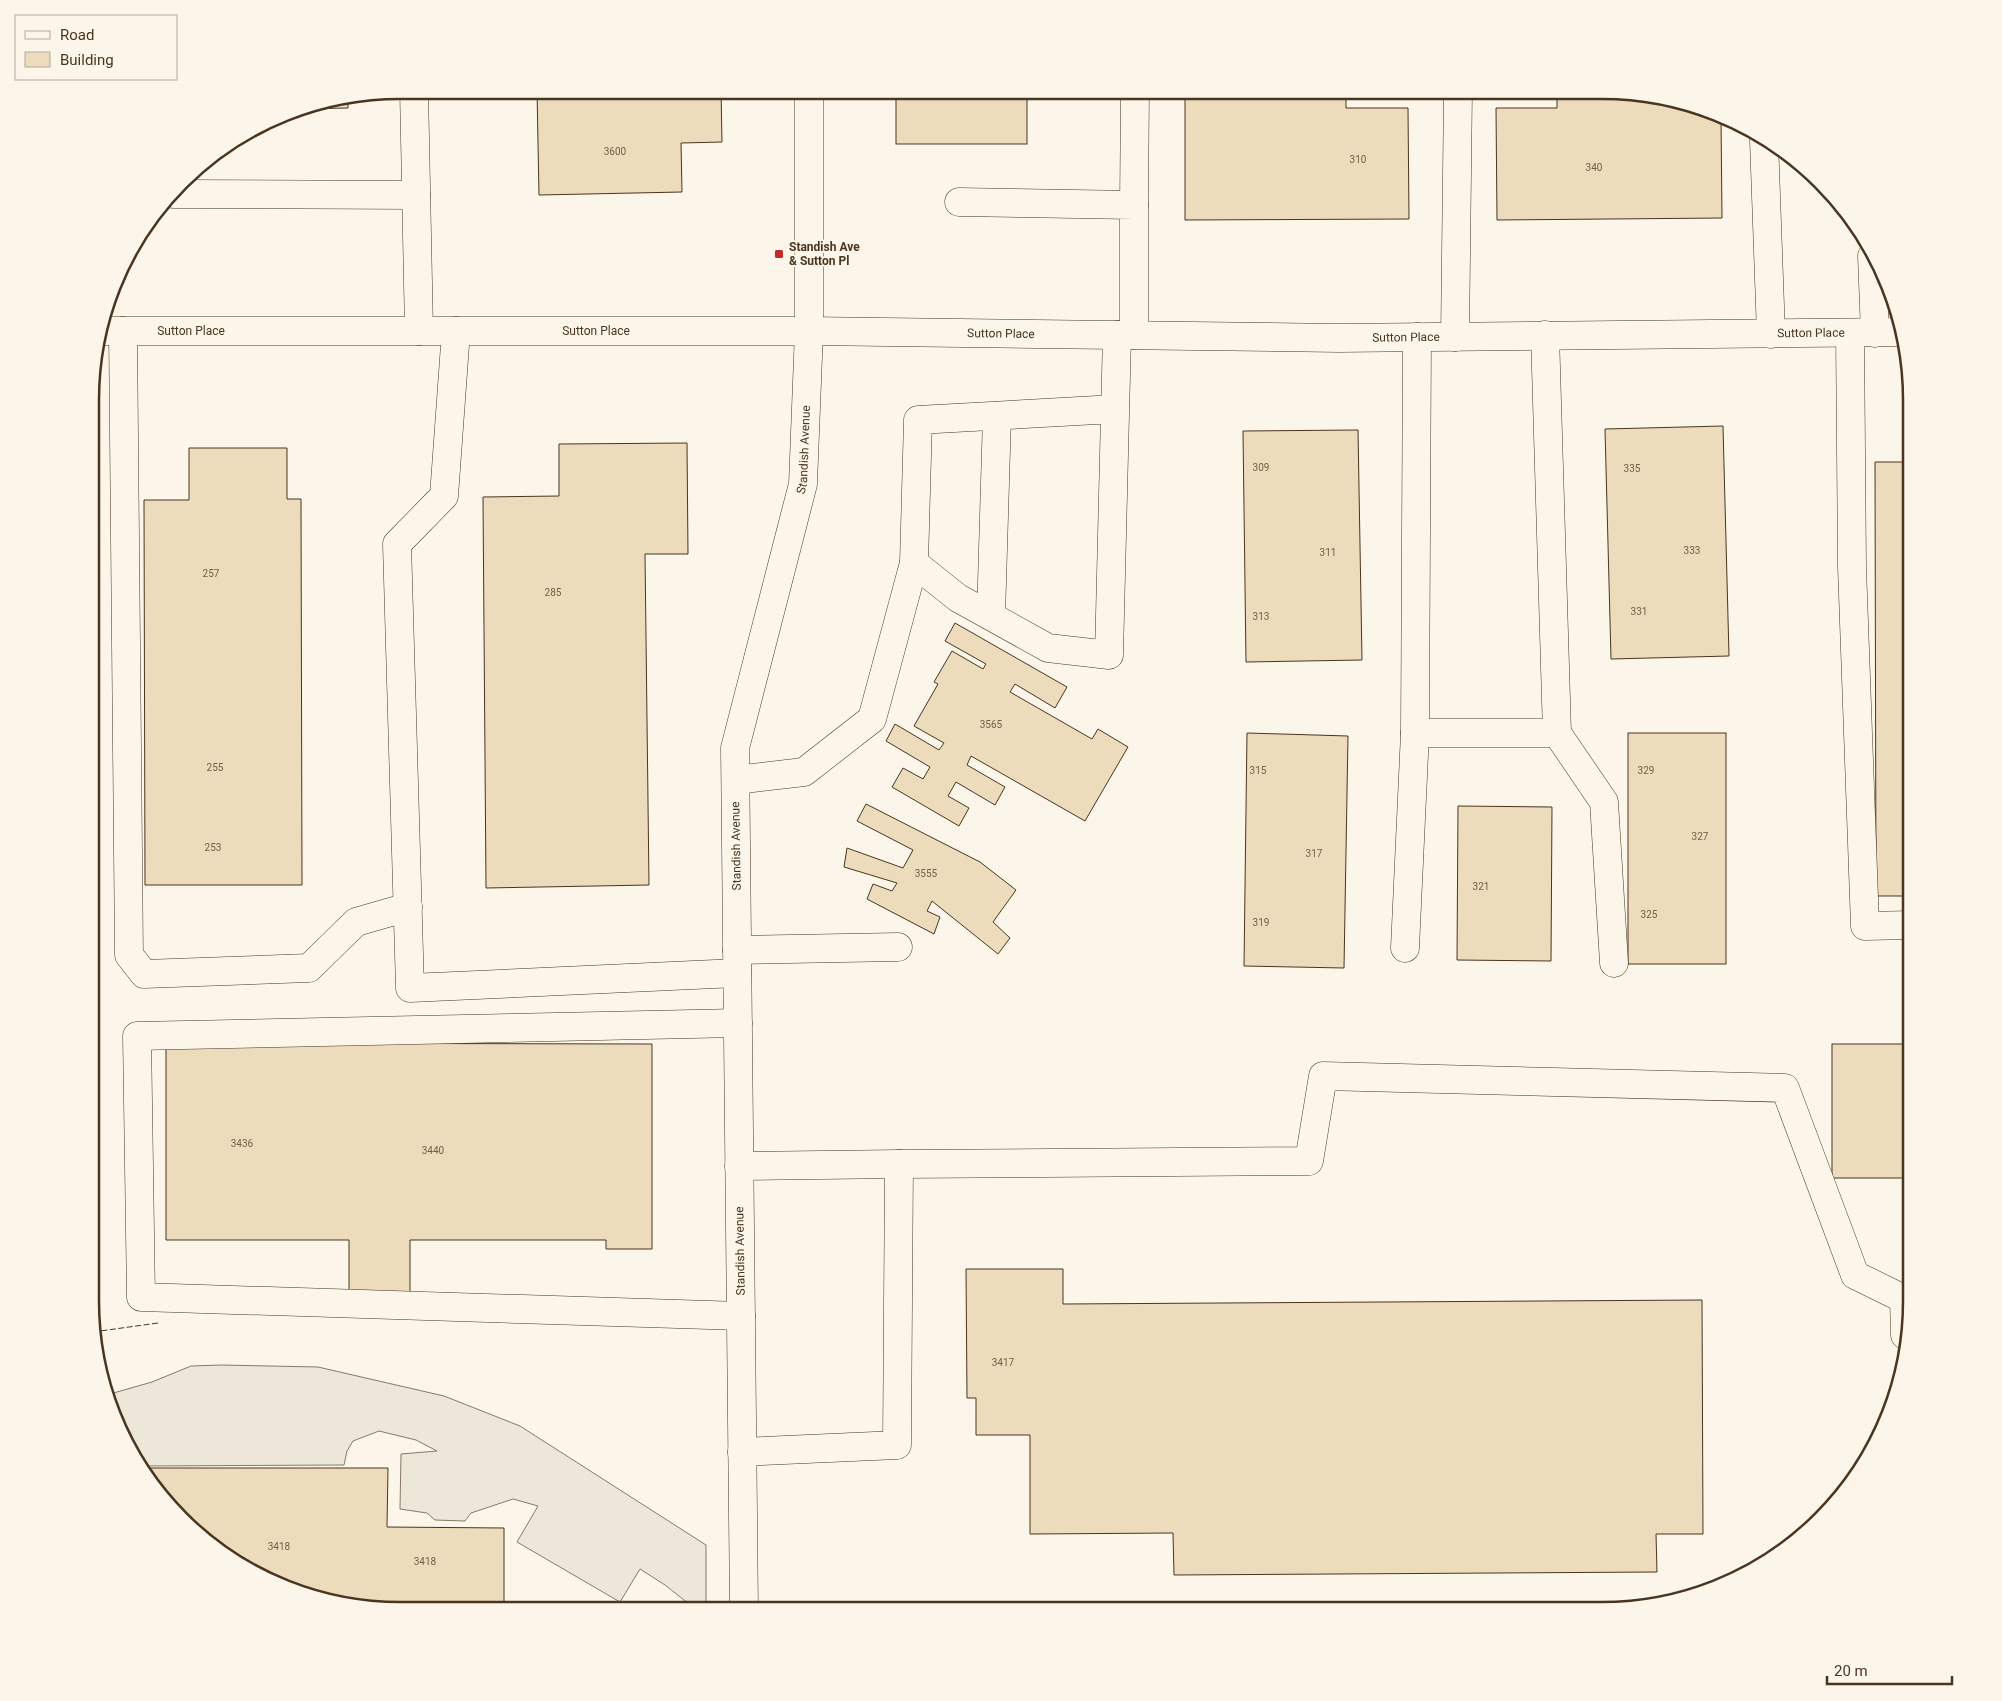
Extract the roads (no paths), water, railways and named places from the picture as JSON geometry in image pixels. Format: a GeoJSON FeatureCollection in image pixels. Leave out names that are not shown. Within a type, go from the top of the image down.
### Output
{"type":"FeatureCollection","features":[{"type":"Feature","properties":{"kind":"street"},"geometry":{"type":"LineString","coordinates":[[414,99],[419,331]]}},
{"type":"Feature","properties":{"kind":"street","name":"Standish Avenue"},"geometry":{"type":"LineString","coordinates":[[744,1602],[735,748],[803,484],[808,331],[808,99]]}},
{"type":"Feature","properties":{"kind":"street"},"geometry":{"type":"LineString","coordinates":[[914,563],[958,598],[1048,648],[1109,655],[1115,409],[1126,335],[1134,205],[1135,99]]}},
{"type":"Feature","properties":{"kind":"street"},"geometry":{"type":"LineString","coordinates":[[1455,337],[1458,99]]}},
{"type":"Feature","properties":{"kind":"street"},"geometry":{"type":"LineString","coordinates":[[1764,146],[1771,334]]}},
{"type":"Feature","properties":{"kind":"street"},"geometry":{"type":"LineString","coordinates":[[180,194],[416,195]]}},
{"type":"Feature","properties":{"kind":"street"},"geometry":{"type":"LineString","coordinates":[[959,202],[1134,205]]}},
{"type":"Feature","properties":{"kind":"street"},"geometry":{"type":"LineString","coordinates":[[1872,267],[1875,333],[1852,567],[1865,926],[1903,925]]}},
{"type":"Feature","properties":{"kind":"street"},"geometry":{"type":"LineString","coordinates":[[113,331],[129,955],[144,974],[309,968],[356,922],[408,907]]}},
{"type":"Feature","properties":{"kind":"street","name":"Sutton Place"},"geometry":{"type":"LineString","coordinates":[[113,331],[808,331],[1417,337],[1875,333]]}},
{"type":"Feature","properties":{"kind":"street"},"geometry":{"type":"LineString","coordinates":[[456,331],[444,496],[397,544],[410,988],[898,947]]}},
{"type":"Feature","properties":{"kind":"street"},"geometry":{"type":"LineString","coordinates":[[1545,335],[1557,733],[1604,802],[1614,963]]}},
{"type":"Feature","properties":{"kind":"street"},"geometry":{"type":"LineString","coordinates":[[1405,948],[1415,733],[1417,337]]}},
{"type":"Feature","properties":{"kind":"street"},"geometry":{"type":"LineString","coordinates":[[736,780],[804,772],[872,719],[914,563],[918,420],[1115,409]]}},
{"type":"Feature","properties":{"kind":"street"},"geometry":{"type":"LineString","coordinates":[[991,616],[997,416]]}},
{"type":"Feature","properties":{"kind":"street"},"geometry":{"type":"LineString","coordinates":[[1415,733],[1557,733]]}},
{"type":"Feature","properties":{"kind":"street"},"geometry":{"type":"LineString","coordinates":[[738,1023],[137,1036],[141,1297],[741,1316]]}},
{"type":"Feature","properties":{"kind":"street"},"geometry":{"type":"LineString","coordinates":[[739,1166],[1310,1161],[1323,1076],[1785,1088],[1855,1275],[1903,1299]]}},
{"type":"Feature","properties":{"kind":"street"},"geometry":{"type":"LineString","coordinates":[[742,1452],[897,1445],[899,1164]]}},
{"type":"Feature","properties":{"kind":"place","name":"Standish Ave & Sutton Pl"},"geometry":{"type":"Point","coordinates":[779,254]}}]}
